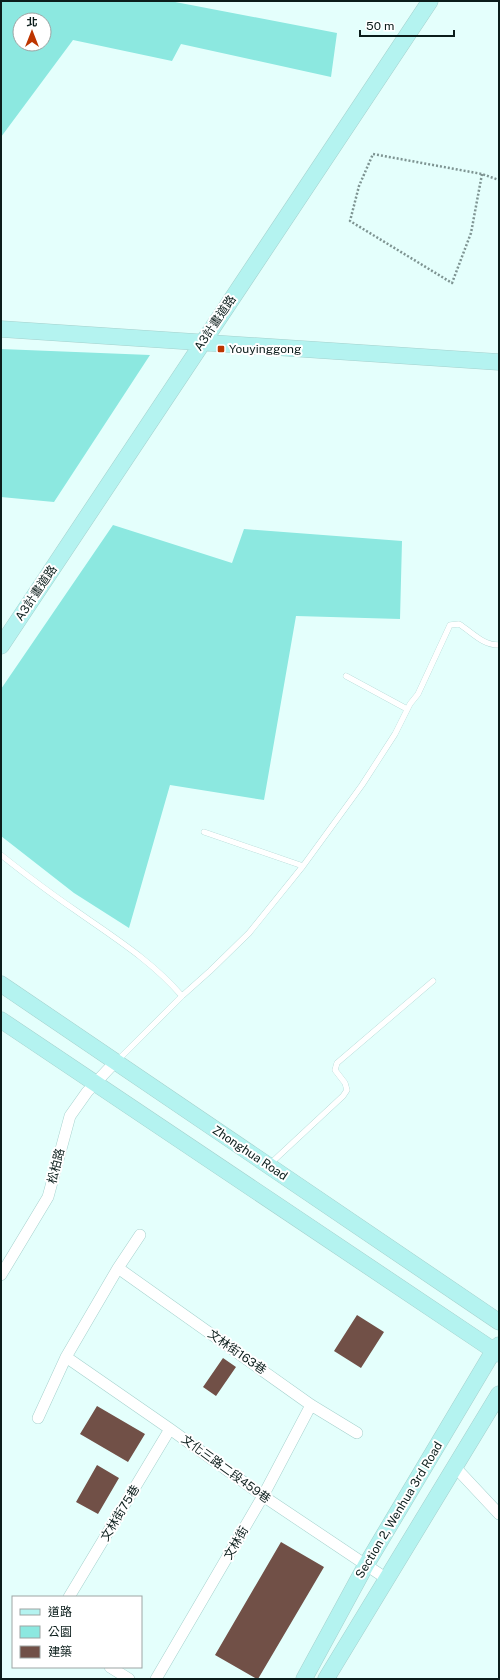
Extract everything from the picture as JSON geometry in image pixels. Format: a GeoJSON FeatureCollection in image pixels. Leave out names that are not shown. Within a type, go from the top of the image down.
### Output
{"type":"FeatureCollection","features":[{"type":"Feature","properties":{"kind":"street","name":"A3計畫道路"},"geometry":{"type":"LineString","coordinates":[[1,646],[430,1]]}},
{"type":"Feature","properties":{"kind":"street"},"geometry":{"type":"LineString","coordinates":[[1,329],[499,362]]}},
{"type":"Feature","properties":{"kind":"street","name":"Zhonghua Road"},"geometry":{"type":"LineString","coordinates":[[1,984],[499,1322]]}},
{"type":"Feature","properties":{"kind":"street"},"geometry":{"type":"LineString","coordinates":[[1,1020],[497,1350]]}},
{"type":"Feature","properties":{"kind":"street","name":"松柏路"},"geometry":{"type":"LineString","coordinates":[[1,1275],[48,1197],[70,1116],[87,1092],[116,1062]]}},
{"type":"Feature","properties":{"kind":"street"},"geometry":{"type":"LineString","coordinates":[[38,1418],[66,1357],[118,1268],[140,1235]]}},
{"type":"Feature","properties":{"kind":"street","name":"文林街163巷"},"geometry":{"type":"LineString","coordinates":[[118,1268],[311,1405],[357,1433]]}},
{"type":"Feature","properties":{"kind":"street","name":"Section 2, Wenhua 3rd Road"},"geometry":{"type":"LineString","coordinates":[[304,1679],[366,1565],[497,1350]]}},
{"type":"Feature","properties":{"kind":"street","name":"文化三路二段459巷"},"geometry":{"type":"LineString","coordinates":[[66,1357],[263,1496],[387,1579]]}},
{"type":"Feature","properties":{"kind":"street","name":"Section 2, Wenhua 3rd Road"},"geometry":{"type":"LineString","coordinates":[[326,1679],[499,1394]]}},
{"type":"Feature","properties":{"kind":"street","name":"文林街"},"geometry":{"type":"LineString","coordinates":[[156,1679],[263,1496],[311,1405]]}},
{"type":"Feature","properties":{"kind":"street","name":"文林街75巷"},"geometry":{"type":"LineString","coordinates":[[70,1596],[170,1429]]}},
{"type":"Feature","properties":{"kind":"street"},"geometry":{"type":"LineString","coordinates":[[455,1467],[499,1514]]}},
{"type":"Feature","properties":{"kind":"street"},"geometry":{"type":"LineString","coordinates":[[112,1668],[129,1679]]}},
{"type":"Feature","properties":{"kind":"lane"},"geometry":{"type":"LineString","coordinates":[[116,1062],[182,996],[249,933],[303,866],[362,785],[395,734],[407,709],[418,694],[450,625],[459,624],[482,640],[490,644],[499,645]]}},
{"type":"Feature","properties":{"kind":"lane"},"geometry":{"type":"LineString","coordinates":[[346,676],[407,709]]}},
{"type":"Feature","properties":{"kind":"lane"},"geometry":{"type":"LineString","coordinates":[[204,832],[303,866]]}},
{"type":"Feature","properties":{"kind":"lane"},"geometry":{"type":"LineString","coordinates":[[1,855],[68,905],[144,958],[166,977],[182,996]]}},
{"type":"Feature","properties":{"kind":"lane"},"geometry":{"type":"LineString","coordinates":[[269,1166],[343,1096],[347,1090],[345,1083],[335,1070],[337,1063],[433,981]]}},
{"type":"Feature","properties":{"kind":"path"},"geometry":{"type":"LineString","coordinates":[[482,174],[471,233],[452,283],[350,221],[359,186],[373,154],[482,174],[499,180]]}},
{"type":"Feature","properties":{"kind":"green space"},"geometry":{"type":"Polygon","coordinates":[[[1,1],[170,1],[337,33],[331,77],[181,44],[172,61],[73,40],[1,137],[1,1]]]}},
{"type":"Feature","properties":{"kind":"green space"},"geometry":{"type":"Polygon","coordinates":[[[1,349],[150,355],[54,502],[1,497],[1,349]]]}},
{"type":"Feature","properties":{"kind":"green space"},"geometry":{"type":"Polygon","coordinates":[[[113,525],[232,563],[244,529],[402,541],[400,619],[296,616],[264,800],[170,785],[129,928],[74,893],[1,836],[1,689],[113,525]]]}},
{"type":"Feature","properties":{"kind":"building"},"geometry":{"type":"Polygon","coordinates":[[[357,1315],[384,1332],[361,1368],[334,1351],[357,1315]]]}},
{"type":"Feature","properties":{"kind":"building"},"geometry":{"type":"Polygon","coordinates":[[[223,1358],[236,1367],[216,1396],[203,1387],[223,1358]]]}},
{"type":"Feature","properties":{"kind":"building"},"geometry":{"type":"Polygon","coordinates":[[[97,1406],[145,1434],[128,1462],[80,1434],[97,1406]]]}},
{"type":"Feature","properties":{"kind":"building"},"geometry":{"type":"Polygon","coordinates":[[[97,1465],[119,1478],[98,1514],[76,1502],[97,1465]]]}},
{"type":"Feature","properties":{"kind":"building"},"geometry":{"type":"Polygon","coordinates":[[[281,1542],[324,1567],[257,1679],[215,1655],[281,1542]]]}},
{"type":"Feature","properties":{"kind":"place","name":"Youyinggong"},"geometry":{"type":"Point","coordinates":[221,349]}}]}
